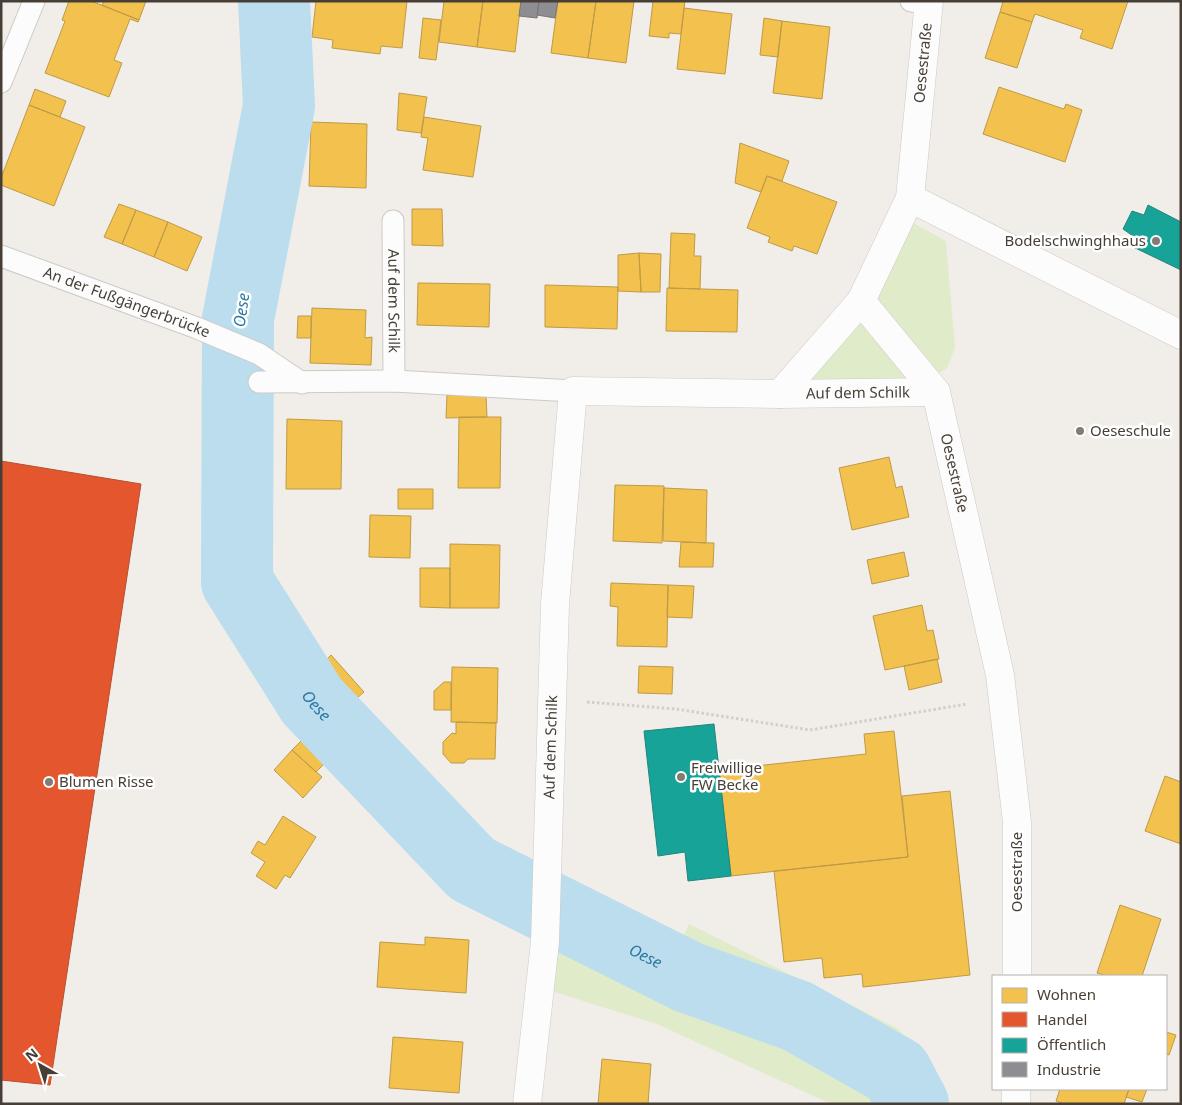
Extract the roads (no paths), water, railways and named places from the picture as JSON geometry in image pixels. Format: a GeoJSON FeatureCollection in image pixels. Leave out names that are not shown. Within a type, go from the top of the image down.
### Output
{"type":"FeatureCollection","features":[{"type":"Feature","properties":{"kind":"street","name":"Oesestraße"},"geometry":{"type":"LineString","coordinates":[[923,2],[910,198],[861,301],[936,392],[1000,675],[1017,822],[1017,975]]}},
{"type":"Feature","properties":{"kind":"street"},"geometry":{"type":"LineString","coordinates":[[910,198],[1181,335]]}},
{"type":"Feature","properties":{"kind":"street","name":"Auf dem Schilk"},"geometry":{"type":"LineString","coordinates":[[780,394],[861,301]]}},
{"type":"Feature","properties":{"kind":"street","name":"Auf dem Schilk"},"geometry":{"type":"LineString","coordinates":[[527,1104],[545,942],[545,888],[556,604],[573,391],[780,394],[936,392]]}},
{"type":"Feature","properties":{"kind":"street"},"geometry":{"type":"LineString","coordinates":[[1016,1090],[1016,1104]]}},
{"type":"Feature","properties":{"kind":"lane"},"geometry":{"type":"LineString","coordinates":[[1,82],[34,1]]}},
{"type":"Feature","properties":{"kind":"lane","name":"Auf dem Schilk"},"geometry":{"type":"LineString","coordinates":[[393,221],[394,381]]}},
{"type":"Feature","properties":{"kind":"lane","name":"An der Fußgängerbrücke"},"geometry":{"type":"LineString","coordinates":[[1,256],[197,328],[259,354],[302,383]]}},
{"type":"Feature","properties":{"kind":"lane","name":"Auf dem Schilk"},"geometry":{"type":"LineString","coordinates":[[259,382],[394,381],[573,391]]}},
{"type":"Feature","properties":{"kind":"waterway","name":"Oese"},"geometry":{"type":"LineString","coordinates":[[274,1],[279,106],[238,319],[237,582],[312,701],[472,869],[688,977],[797,1016],[896,1072],[913,1104]]}},
{"type":"Feature","properties":{"kind":"place","name":"Bodelschwinghhaus"},"geometry":{"type":"Point","coordinates":[1156,241]}},
{"type":"Feature","properties":{"kind":"place","name":"Oeseschule"},"geometry":{"type":"Point","coordinates":[1080,431]}},
{"type":"Feature","properties":{"kind":"place","name":"Freiwillige FW Becke"},"geometry":{"type":"Point","coordinates":[681,777]}},
{"type":"Feature","properties":{"kind":"place","name":"Blumen Risse"},"geometry":{"type":"Point","coordinates":[49,782]}}]}
